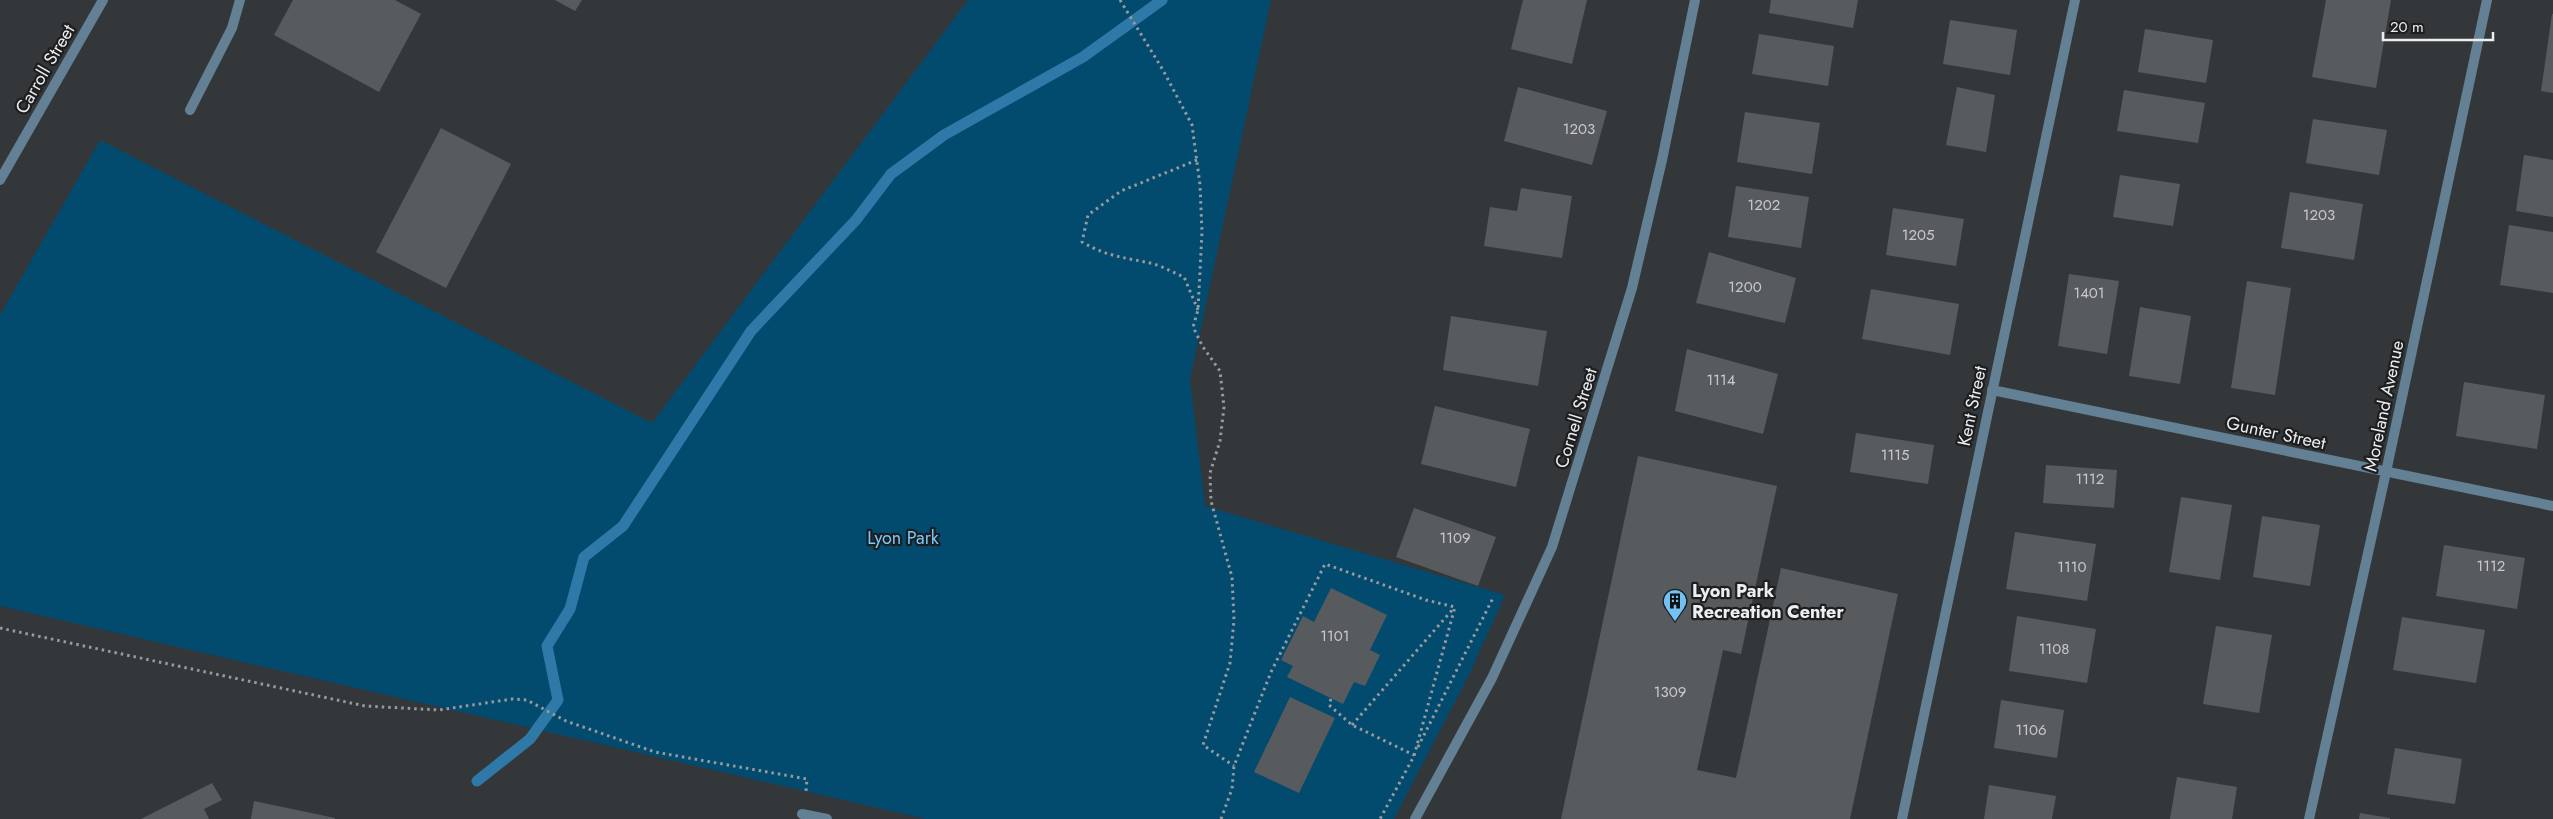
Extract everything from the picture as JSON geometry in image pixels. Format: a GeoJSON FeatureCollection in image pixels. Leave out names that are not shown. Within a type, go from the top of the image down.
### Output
{"type":"FeatureCollection","features":[{"type":"Feature","properties":{"kind":"street","name":"Carroll Street"},"geometry":{"type":"LineString","coordinates":[[0,180],[103,0]]}},
{"type":"Feature","properties":{"kind":"street"},"geometry":{"type":"LineString","coordinates":[[190,110],[232,28],[240,0]]}},
{"type":"Feature","properties":{"kind":"street","name":"Cornell Street"},"geometry":{"type":"LineString","coordinates":[[1415,819],[1492,678],[1552,547],[1632,288],[1662,160],[1695,0]]}},
{"type":"Feature","properties":{"kind":"street","name":"Kent Street"},"geometry":{"type":"LineString","coordinates":[[1902,819],[2075,0]]}},
{"type":"Feature","properties":{"kind":"street","name":"Moreland Avenue"},"geometry":{"type":"LineString","coordinates":[[2309,819],[2386,472],[2487,0]]}},
{"type":"Feature","properties":{"kind":"street","name":"Gunter Street"},"geometry":{"type":"LineString","coordinates":[[1992,390],[2553,506]]}},
{"type":"Feature","properties":{"kind":"street"},"geometry":{"type":"LineString","coordinates":[[802,814],[827,819]]}},
{"type":"Feature","properties":{"kind":"path"},"geometry":{"type":"LineString","coordinates":[[1120,0],[1163,70],[1192,125],[1197,160],[1202,232],[1198,310],[1193,327],[1203,347],[1220,371],[1224,407],[1220,441],[1210,473],[1211,502],[1232,577],[1234,620],[1230,663],[1203,745],[1234,766]]}},
{"type":"Feature","properties":{"kind":"path"},"geometry":{"type":"LineString","coordinates":[[1197,160],[1114,196],[1088,215],[1082,242],[1099,251],[1124,260],[1155,265],[1184,277],[1198,310]]}},
{"type":"Feature","properties":{"kind":"path"},"geometry":{"type":"LineString","coordinates":[[1221,819],[1232,789],[1234,766],[1271,672],[1325,564],[1426,600],[1455,607]]}},
{"type":"Feature","properties":{"kind":"path"},"geometry":{"type":"LineString","coordinates":[[1380,819],[1414,756],[1494,596]]}},
{"type":"Feature","properties":{"kind":"path"},"geometry":{"type":"LineString","coordinates":[[1414,756],[1455,607]]}},
{"type":"Feature","properties":{"kind":"path"},"geometry":{"type":"LineString","coordinates":[[1352,725],[1455,607]]}},
{"type":"Feature","properties":{"kind":"path"},"geometry":{"type":"LineString","coordinates":[[0,628],[366,706],[439,710],[512,699],[527,700],[566,721],[656,752],[808,779],[802,814]]}},
{"type":"Feature","properties":{"kind":"path"},"geometry":{"type":"LineString","coordinates":[[1331,699],[1329,705],[1352,725],[1414,756]]}},
{"type":"Feature","properties":{"kind":"green space","name":"Lyon Park"},"geometry":{"type":"Polygon","coordinates":[[[968,0],[1271,0],[1190,379],[1205,506],[1505,595],[1470,673],[1394,819],[926,819],[0,606],[0,315],[100,140],[652,423],[968,0]]]}},
{"type":"Feature","properties":{"kind":"building"},"geometry":{"type":"Polygon","coordinates":[[[293,0],[395,0],[421,14],[379,92],[274,35],[293,0]]]}},
{"type":"Feature","properties":{"kind":"building"},"geometry":{"type":"Polygon","coordinates":[[[555,0],[582,0],[575,11],[555,0]]]}},
{"type":"Feature","properties":{"kind":"building"},"geometry":{"type":"Polygon","coordinates":[[[1523,0],[1587,0],[1572,64],[1511,49],[1523,0]]]}},
{"type":"Feature","properties":{"kind":"building"},"geometry":{"type":"Polygon","coordinates":[[[1771,0],[1858,0],[1853,28],[1769,13],[1771,0]]]}},
{"type":"Feature","properties":{"kind":"building"},"geometry":{"type":"Polygon","coordinates":[[[2326,0],[2391,0],[2376,88],[2312,77],[2326,0]]]}},
{"type":"Feature","properties":{"kind":"building"},"geometry":{"type":"Polygon","coordinates":[[[2553,14],[2553,93],[2541,91],[2553,14]]]}},
{"type":"Feature","properties":{"kind":"building"},"geometry":{"type":"Polygon","coordinates":[[[1950,20],[2017,30],[2010,75],[1943,64],[1950,20]]]}},
{"type":"Feature","properties":{"kind":"building"},"geometry":{"type":"Polygon","coordinates":[[[2145,29],[2213,40],[2206,83],[2138,72],[2145,29]]]}},
{"type":"Feature","properties":{"kind":"building"},"geometry":{"type":"Polygon","coordinates":[[[1759,34],[1834,46],[1828,86],[1752,74],[1759,34]]]}},
{"type":"Feature","properties":{"kind":"building"},"geometry":{"type":"Polygon","coordinates":[[[1518,87],[1607,111],[1592,165],[1504,141],[1518,87]]]}},
{"type":"Feature","properties":{"kind":"building"},"geometry":{"type":"Polygon","coordinates":[[[1957,87],[1995,95],[1986,152],[1946,145],[1957,87]]]}},
{"type":"Feature","properties":{"kind":"building"},"geometry":{"type":"Polygon","coordinates":[[[2124,90],[2205,103],[2198,143],[2117,131],[2124,90]]]}},
{"type":"Feature","properties":{"kind":"building"},"geometry":{"type":"Polygon","coordinates":[[[1745,112],[1820,123],[1812,174],[1737,162],[1745,112]]]}},
{"type":"Feature","properties":{"kind":"building"},"geometry":{"type":"Polygon","coordinates":[[[2313,119],[2387,130],[2379,175],[2306,163],[2313,119]]]}},
{"type":"Feature","properties":{"kind":"building"},"geometry":{"type":"Polygon","coordinates":[[[441,128],[511,164],[446,288],[376,252],[441,128]]]}},
{"type":"Feature","properties":{"kind":"building"},"geometry":{"type":"Polygon","coordinates":[[[2524,155],[2553,160],[2553,217],[2516,211],[2524,155]]]}},
{"type":"Feature","properties":{"kind":"building"},"geometry":{"type":"Polygon","coordinates":[[[2120,175],[2180,184],[2173,226],[2113,217],[2120,175]]]}},
{"type":"Feature","properties":{"kind":"building"},"geometry":{"type":"Polygon","coordinates":[[[1736,186],[1809,197],[1801,248],[1728,237],[1736,186]]]}},
{"type":"Feature","properties":{"kind":"building"},"geometry":{"type":"Polygon","coordinates":[[[1521,188],[1572,196],[1562,258],[1484,246],[1490,207],[1517,211],[1521,188]]]}},
{"type":"Feature","properties":{"kind":"building"},"geometry":{"type":"Polygon","coordinates":[[[2290,192],[2363,204],[2354,260],[2281,248],[2290,192]]]}},
{"type":"Feature","properties":{"kind":"building"},"geometry":{"type":"Polygon","coordinates":[[[1893,208],[1964,219],[1956,266],[1886,255],[1893,208]]]}},
{"type":"Feature","properties":{"kind":"building"},"geometry":{"type":"Polygon","coordinates":[[[2509,225],[2553,232],[2553,293],[2500,285],[2509,225]]]}},
{"type":"Feature","properties":{"kind":"building"},"geometry":{"type":"Polygon","coordinates":[[[1709,252],[1796,278],[1785,323],[1696,303],[1709,252]]]}},
{"type":"Feature","properties":{"kind":"building"},"geometry":{"type":"Polygon","coordinates":[[[2069,274],[2119,281],[2107,354],[2058,346],[2069,274]]]}},
{"type":"Feature","properties":{"kind":"building"},"geometry":{"type":"Polygon","coordinates":[[[2247,281],[2291,288],[2275,395],[2231,388],[2247,281]]]}},
{"type":"Feature","properties":{"kind":"building"},"geometry":{"type":"Polygon","coordinates":[[[1871,289],[1959,304],[1950,355],[1862,339],[1871,289]]]}},
{"type":"Feature","properties":{"kind":"building"},"geometry":{"type":"Polygon","coordinates":[[[2140,307],[2191,316],[2180,384],[2129,376],[2140,307]]]}},
{"type":"Feature","properties":{"kind":"building"},"geometry":{"type":"Polygon","coordinates":[[[1451,316],[1547,331],[1538,386],[1443,370],[1451,316]]]}},
{"type":"Feature","properties":{"kind":"building"},"geometry":{"type":"Polygon","coordinates":[[[1687,349],[1778,374],[1763,434],[1675,411],[1687,349]]]}},
{"type":"Feature","properties":{"kind":"building"},"geometry":{"type":"Polygon","coordinates":[[[2464,382],[2545,395],[2537,449],[2456,436],[2464,382]]]}},
{"type":"Feature","properties":{"kind":"building"},"geometry":{"type":"Polygon","coordinates":[[[1435,406],[1530,429],[1516,487],[1421,464],[1435,406]]]}},
{"type":"Feature","properties":{"kind":"building"},"geometry":{"type":"Polygon","coordinates":[[[1856,433],[1934,445],[1928,484],[1850,472],[1856,433]]]}},
{"type":"Feature","properties":{"kind":"building","name":"Lyon Park Recreation Center"},"geometry":{"type":"Polygon","coordinates":[[[1638,456],[1777,486],[1741,654],[1723,650],[1697,770],[1736,778],[1781,568],[1898,594],[1850,819],[1561,819],[1638,456]]]}},
{"type":"Feature","properties":{"kind":"building"},"geometry":{"type":"Polygon","coordinates":[[[2046,465],[2117,470],[2114,508],[2043,503],[2046,465]]]}},
{"type":"Feature","properties":{"kind":"building"},"geometry":{"type":"Polygon","coordinates":[[[2181,497],[2232,505],[2220,580],[2169,572],[2181,497]]]}},
{"type":"Feature","properties":{"kind":"building"},"geometry":{"type":"Polygon","coordinates":[[[1414,508],[1496,537],[1478,586],[1396,557],[1414,508]]]}},
{"type":"Feature","properties":{"kind":"building"},"geometry":{"type":"Polygon","coordinates":[[[2262,516],[2320,525],[2310,586],[2253,577],[2262,516]]]}},
{"type":"Feature","properties":{"kind":"building"},"geometry":{"type":"Polygon","coordinates":[[[2015,532],[2096,544],[2087,601],[2006,589],[2015,532]]]}},
{"type":"Feature","properties":{"kind":"building"},"geometry":{"type":"Polygon","coordinates":[[[2444,545],[2525,558],[2517,609],[2436,596],[2444,545]]]}},
{"type":"Feature","properties":{"kind":"building"},"geometry":{"type":"Polygon","coordinates":[[[1331,588],[1387,615],[1370,650],[1380,655],[1365,686],[1354,682],[1343,704],[1287,677],[1293,666],[1281,660],[1303,616],[1314,622],[1331,588]]]}},
{"type":"Feature","properties":{"kind":"building"},"geometry":{"type":"Polygon","coordinates":[[[2017,616],[2096,629],[2087,683],[2009,671],[2017,616]]]}},
{"type":"Feature","properties":{"kind":"building"},"geometry":{"type":"Polygon","coordinates":[[[2402,617],[2485,630],[2476,683],[2393,670],[2402,617]]]}},
{"type":"Feature","properties":{"kind":"building"},"geometry":{"type":"Polygon","coordinates":[[[2216,626],[2272,635],[2259,713],[2203,704],[2216,626]]]}},
{"type":"Feature","properties":{"kind":"building"},"geometry":{"type":"Polygon","coordinates":[[[1290,697],[1335,718],[1299,793],[1254,772],[1290,697]]]}},
{"type":"Feature","properties":{"kind":"building"},"geometry":{"type":"Polygon","coordinates":[[[2001,700],[2064,710],[2057,758],[1994,748],[2001,700]]]}},
{"type":"Feature","properties":{"kind":"building"},"geometry":{"type":"Polygon","coordinates":[[[2395,748],[2462,759],[2455,804],[2387,794],[2395,748]]]}},
{"type":"Feature","properties":{"kind":"building"},"geometry":{"type":"Polygon","coordinates":[[[2177,777],[2237,787],[2232,819],[2170,819],[2177,777]]]}},
{"type":"Feature","properties":{"kind":"building"},"geometry":{"type":"Polygon","coordinates":[[[212,783],[222,800],[204,809],[209,819],[141,819],[212,783]]]}},
{"type":"Feature","properties":{"kind":"building"},"geometry":{"type":"Polygon","coordinates":[[[1989,785],[2056,796],[2052,819],[1984,819],[1989,785]]]}},
{"type":"Feature","properties":{"kind":"building"},"geometry":{"type":"Polygon","coordinates":[[[254,801],[335,818],[335,819],[251,819],[254,801]]]}},
{"type":"Feature","properties":{"kind":"building"},"geometry":{"type":"Polygon","coordinates":[[[2360,813],[2390,818],[2390,819],[2359,819],[2360,813]]]}},
{"type":"Feature","properties":{"kind":"waterway"},"geometry":{"type":"LineString","coordinates":[[477,781],[530,739],[558,700],[547,646],[570,609],[584,557],[623,526],[751,331],[856,220],[891,174],[944,135],[1083,57],[1162,0]]}},
{"type":"Feature","properties":{"kind":"place","name":"Lyon Park Recreation Center"},"geometry":{"type":"Point","coordinates":[1675,622]}}]}
